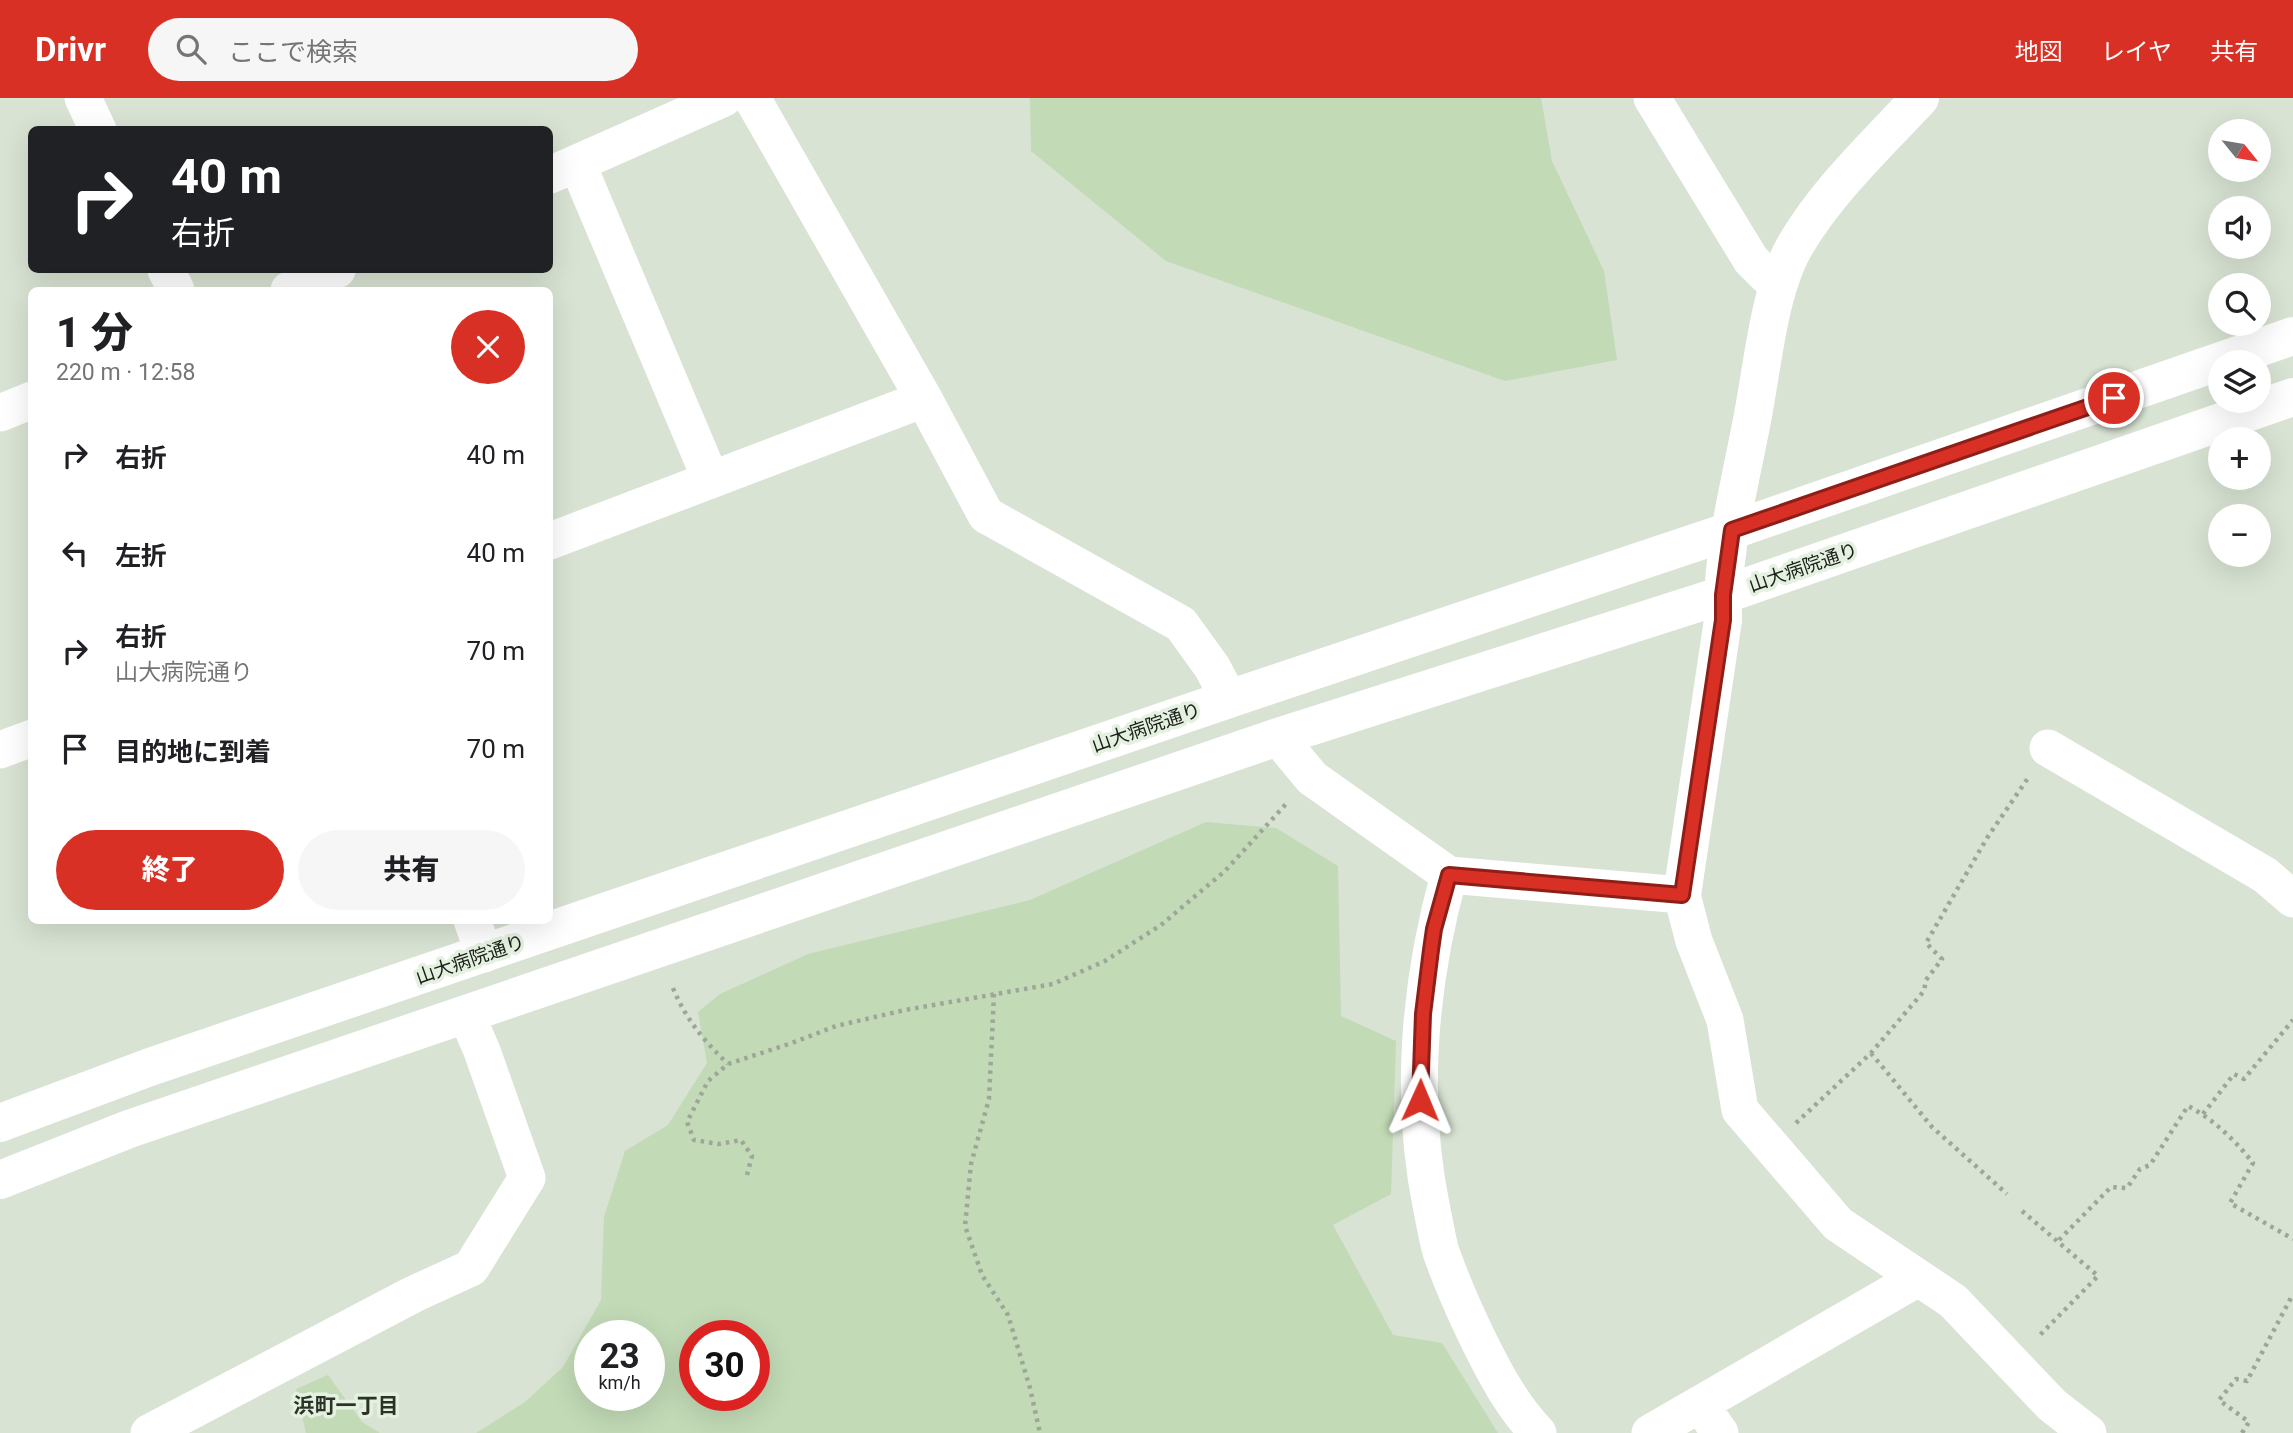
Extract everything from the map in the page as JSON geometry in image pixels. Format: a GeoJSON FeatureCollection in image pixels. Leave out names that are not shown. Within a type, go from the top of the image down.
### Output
{"type":"FeatureCollection","features":[{"type":"Feature","properties":{"kind":"street"},"geometry":{"type":"LineString","coordinates":[[83,98],[96,126]]}},
{"type":"Feature","properties":{"kind":"street"},"geometry":{"type":"LineString","coordinates":[[711,480],[563,169],[724,98]]}},
{"type":"Feature","properties":{"kind":"street"},"geometry":{"type":"LineString","coordinates":[[752,98],[924,399],[986,515],[1181,624],[1212,667],[1228,699]]}},
{"type":"Feature","properties":{"kind":"street"},"geometry":{"type":"LineString","coordinates":[[1652,98],[1751,260],[1778,287]]}},
{"type":"Feature","properties":{"kind":"street"},"geometry":{"type":"LineString","coordinates":[[1920,98],[1814,218],[1794,246],[1778,287],[1732,530],[1723,595],[1722,631],[1682,895],[1694,941],[1725,1020],[1740,1110],[1838,1224],[1953,1301],[2052,1405],[2088,1433]]}},
{"type":"Feature","properties":{"kind":"street"},"geometry":{"type":"LineString","coordinates":[[296,287],[330,273]]}},
{"type":"Feature","properties":{"kind":"street","name":"山大病院通り"},"geometry":{"type":"LineString","coordinates":[[553,913],[1228,699],[1732,530],[2293,336]]}},
{"type":"Feature","properties":{"kind":"street","name":"山大病院通り"},"geometry":{"type":"LineString","coordinates":[[0,1180],[129,1129],[1278,737],[1723,595],[2293,397]]}},
{"type":"Feature","properties":{"kind":"street"},"geometry":{"type":"LineString","coordinates":[[553,540],[924,399]]}},
{"type":"Feature","properties":{"kind":"street"},"geometry":{"type":"LineString","coordinates":[[0,413],[28,402]]}},
{"type":"Feature","properties":{"kind":"street"},"geometry":{"type":"LineString","coordinates":[[1278,737],[1312,778],[1449,875],[1682,895]]}},
{"type":"Feature","properties":{"kind":"street"},"geometry":{"type":"LineString","coordinates":[[0,750],[28,740]]}},
{"type":"Feature","properties":{"kind":"street"},"geometry":{"type":"LineString","coordinates":[[2048,748],[2265,875],[2293,899]]}},
{"type":"Feature","properties":{"kind":"street"},"geometry":{"type":"LineString","coordinates":[[1449,875],[1434,929],[1423,1014],[1419,1127],[1423,1168],[1441,1250],[1468,1318],[1498,1381],[1538,1433]]}},
{"type":"Feature","properties":{"kind":"street","name":"山大病院通り"},"geometry":{"type":"LineString","coordinates":[[0,1124],[478,937],[519,924]]}},
{"type":"Feature","properties":{"kind":"street"},"geometry":{"type":"LineString","coordinates":[[149,1433],[415,1294],[471,1268],[527,1178],[466,1014]]}},
{"type":"Feature","properties":{"kind":"street"},"geometry":{"type":"LineString","coordinates":[[1650,1433],[1710,1418],[1918,1278]]}},
{"type":"Feature","properties":{"kind":"path"},"geometry":{"type":"LineString","coordinates":[[1770,1147],[1871,1054],[1924,991],[1926,980],[1942,959],[1926,943],[1987,838],[2048,748]]}},
{"type":"Feature","properties":{"kind":"path"},"geometry":{"type":"LineString","coordinates":[[747,1175],[752,1156],[741,1140],[719,1144],[694,1140],[687,1122],[708,1081],[728,1064],[836,1026],[905,1010],[1053,984],[1105,961],[1161,925],[1224,871],[1312,778]]}},
{"type":"Feature","properties":{"kind":"path"},"geometry":{"type":"LineString","coordinates":[[673,988],[680,1005],[705,1042],[728,1064]]}},
{"type":"Feature","properties":{"kind":"path"},"geometry":{"type":"LineString","coordinates":[[993,994],[989,1098],[971,1164],[965,1226],[982,1275],[1008,1315],[1030,1388],[1040,1433]]}},
{"type":"Feature","properties":{"kind":"path"},"geometry":{"type":"LineString","coordinates":[[2203,1114],[2234,1074],[2244,1079],[2293,1020]]}},
{"type":"Feature","properties":{"kind":"path"},"geometry":{"type":"LineString","coordinates":[[1871,1054],[1932,1127],[2007,1194]]}},
{"type":"Feature","properties":{"kind":"path"},"geometry":{"type":"LineString","coordinates":[[2059,1240],[2111,1186],[2127,1188],[2140,1169],[2150,1165],[2188,1106],[2203,1114],[2239,1146],[2253,1163],[2230,1203],[2293,1239]]}},
{"type":"Feature","properties":{"kind":"path"},"geometry":{"type":"LineString","coordinates":[[2011,1363],[2098,1276],[2022,1211]]}},
{"type":"Feature","properties":{"kind":"path"},"geometry":{"type":"LineString","coordinates":[[2242,1433],[2249,1422],[2219,1400],[2236,1379],[2247,1381],[2293,1294]]}},
{"type":"Feature","properties":{"kind":"green space"},"geometry":{"type":"Polygon","coordinates":[[[1030,98],[1541,98],[1552,161],[1604,271],[1617,360],[1505,381],[1166,261],[1031,151],[1030,98]]]}},
{"type":"Feature","properties":{"kind":"green space"},"geometry":{"type":"Polygon","coordinates":[[[1206,822],[1276,828],[1338,866],[1341,1016],[1396,1041],[1391,1194],[1333,1225],[1393,1335],[1442,1343],[1498,1433],[476,1433],[525,1402],[563,1367],[574,1348],[574,1411],[665,1411],[665,1320],[590,1320],[601,1300],[604,1217],[625,1151],[668,1125],[707,1063],[698,1012],[720,994],[808,954],[1030,900],[1206,822]]]}},
{"type":"Feature","properties":{"kind":"green space"},"geometry":{"type":"Polygon","coordinates":[[[328,1375],[362,1422],[380,1433],[306,1433],[296,1389],[328,1375]]]}},
{"type":"Feature","properties":{"kind":"district","name":"浜町一丁目"},"geometry":{"type":"Point","coordinates":[346,1406]}},
{"type":"Feature","properties":{"kind":"route"},"geometry":{"type":"LineString","coordinates":[[1420,1100],[1423,1014],[1431,950],[1449,875],[1682,895],[1723,620],[1723,595],[1732,530],[2114,398]]}}]}
